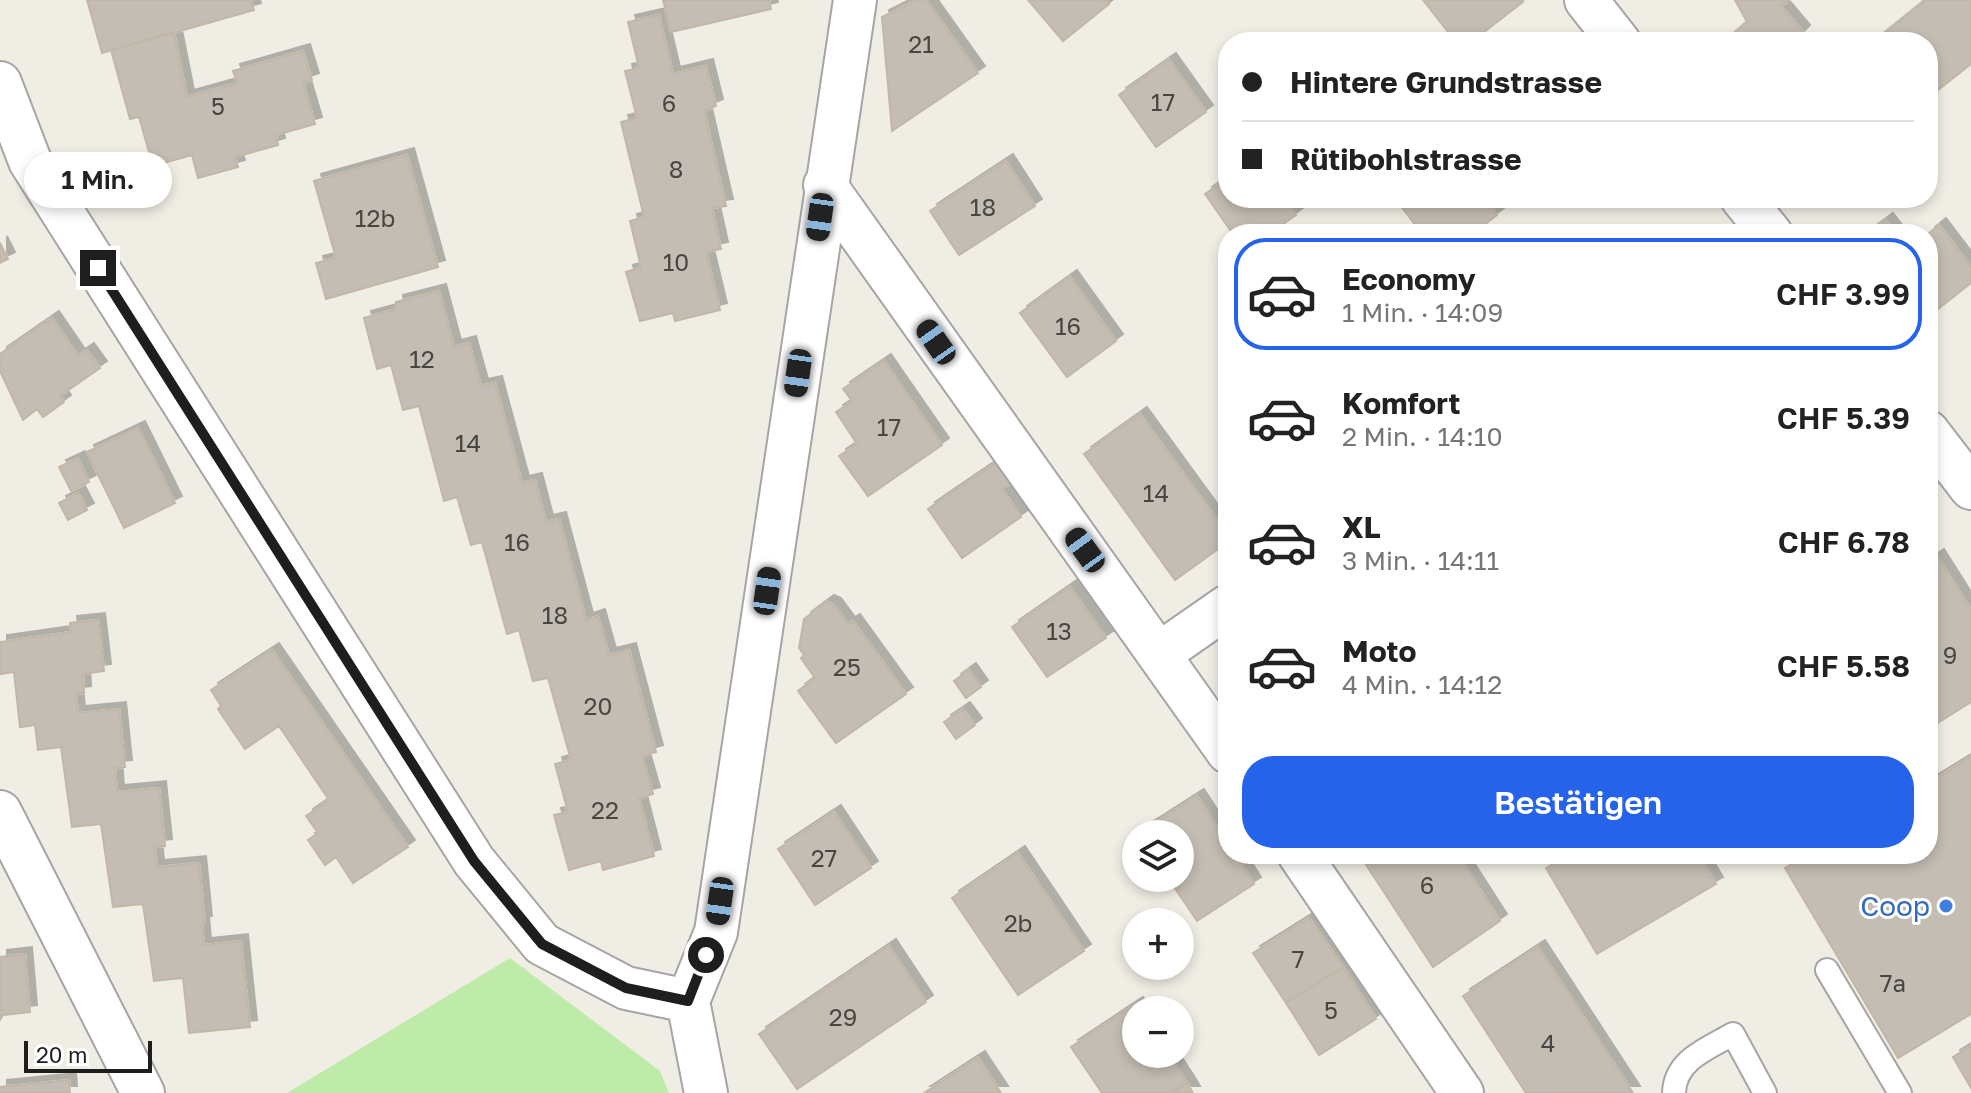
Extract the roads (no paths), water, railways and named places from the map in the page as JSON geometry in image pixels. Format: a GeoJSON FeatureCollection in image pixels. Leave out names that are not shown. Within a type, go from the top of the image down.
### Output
{"type":"FeatureCollection","features":[{"type":"Feature","properties":{"kind":"street"},"geometry":{"type":"LineString","coordinates":[[706,1093],[688,1001],[716,932],[855,0]]}},
{"type":"Feature","properties":{"kind":"street"},"geometry":{"type":"LineString","coordinates":[[1586,0],[1611,32]]}},
{"type":"Feature","properties":{"kind":"street"},"geometry":{"type":"LineString","coordinates":[[0,83],[30,161],[474,861],[542,944],[626,988],[688,1001]]}},
{"type":"Feature","properties":{"kind":"street"},"geometry":{"type":"LineString","coordinates":[[825,185],[1218,738]]}},
{"type":"Feature","properties":{"kind":"street"},"geometry":{"type":"LineString","coordinates":[[1750,208],[1763,224]]}},
{"type":"Feature","properties":{"kind":"street"},"geometry":{"type":"LineString","coordinates":[[1938,445],[1971,488]]}},
{"type":"Feature","properties":{"kind":"street"},"geometry":{"type":"LineString","coordinates":[[1159,654],[1218,613]]}},
{"type":"Feature","properties":{"kind":"street"},"geometry":{"type":"LineString","coordinates":[[0,812],[143,1093]]}},
{"type":"Feature","properties":{"kind":"street"},"geometry":{"type":"LineString","coordinates":[[1306,864],[1405,1005],[1462,1093]]}},
{"type":"Feature","properties":{"kind":"lane"},"geometry":{"type":"LineString","coordinates":[[1827,970],[1900,1093]]}},
{"type":"Feature","properties":{"kind":"lane"},"geometry":{"type":"LineString","coordinates":[[1674,1093],[1682,1067],[1733,1034],[1765,1093]]}},
{"type":"Feature","properties":{"kind":"place","name":"Coop"},"geometry":{"type":"Point","coordinates":[1946,906]}}]}
